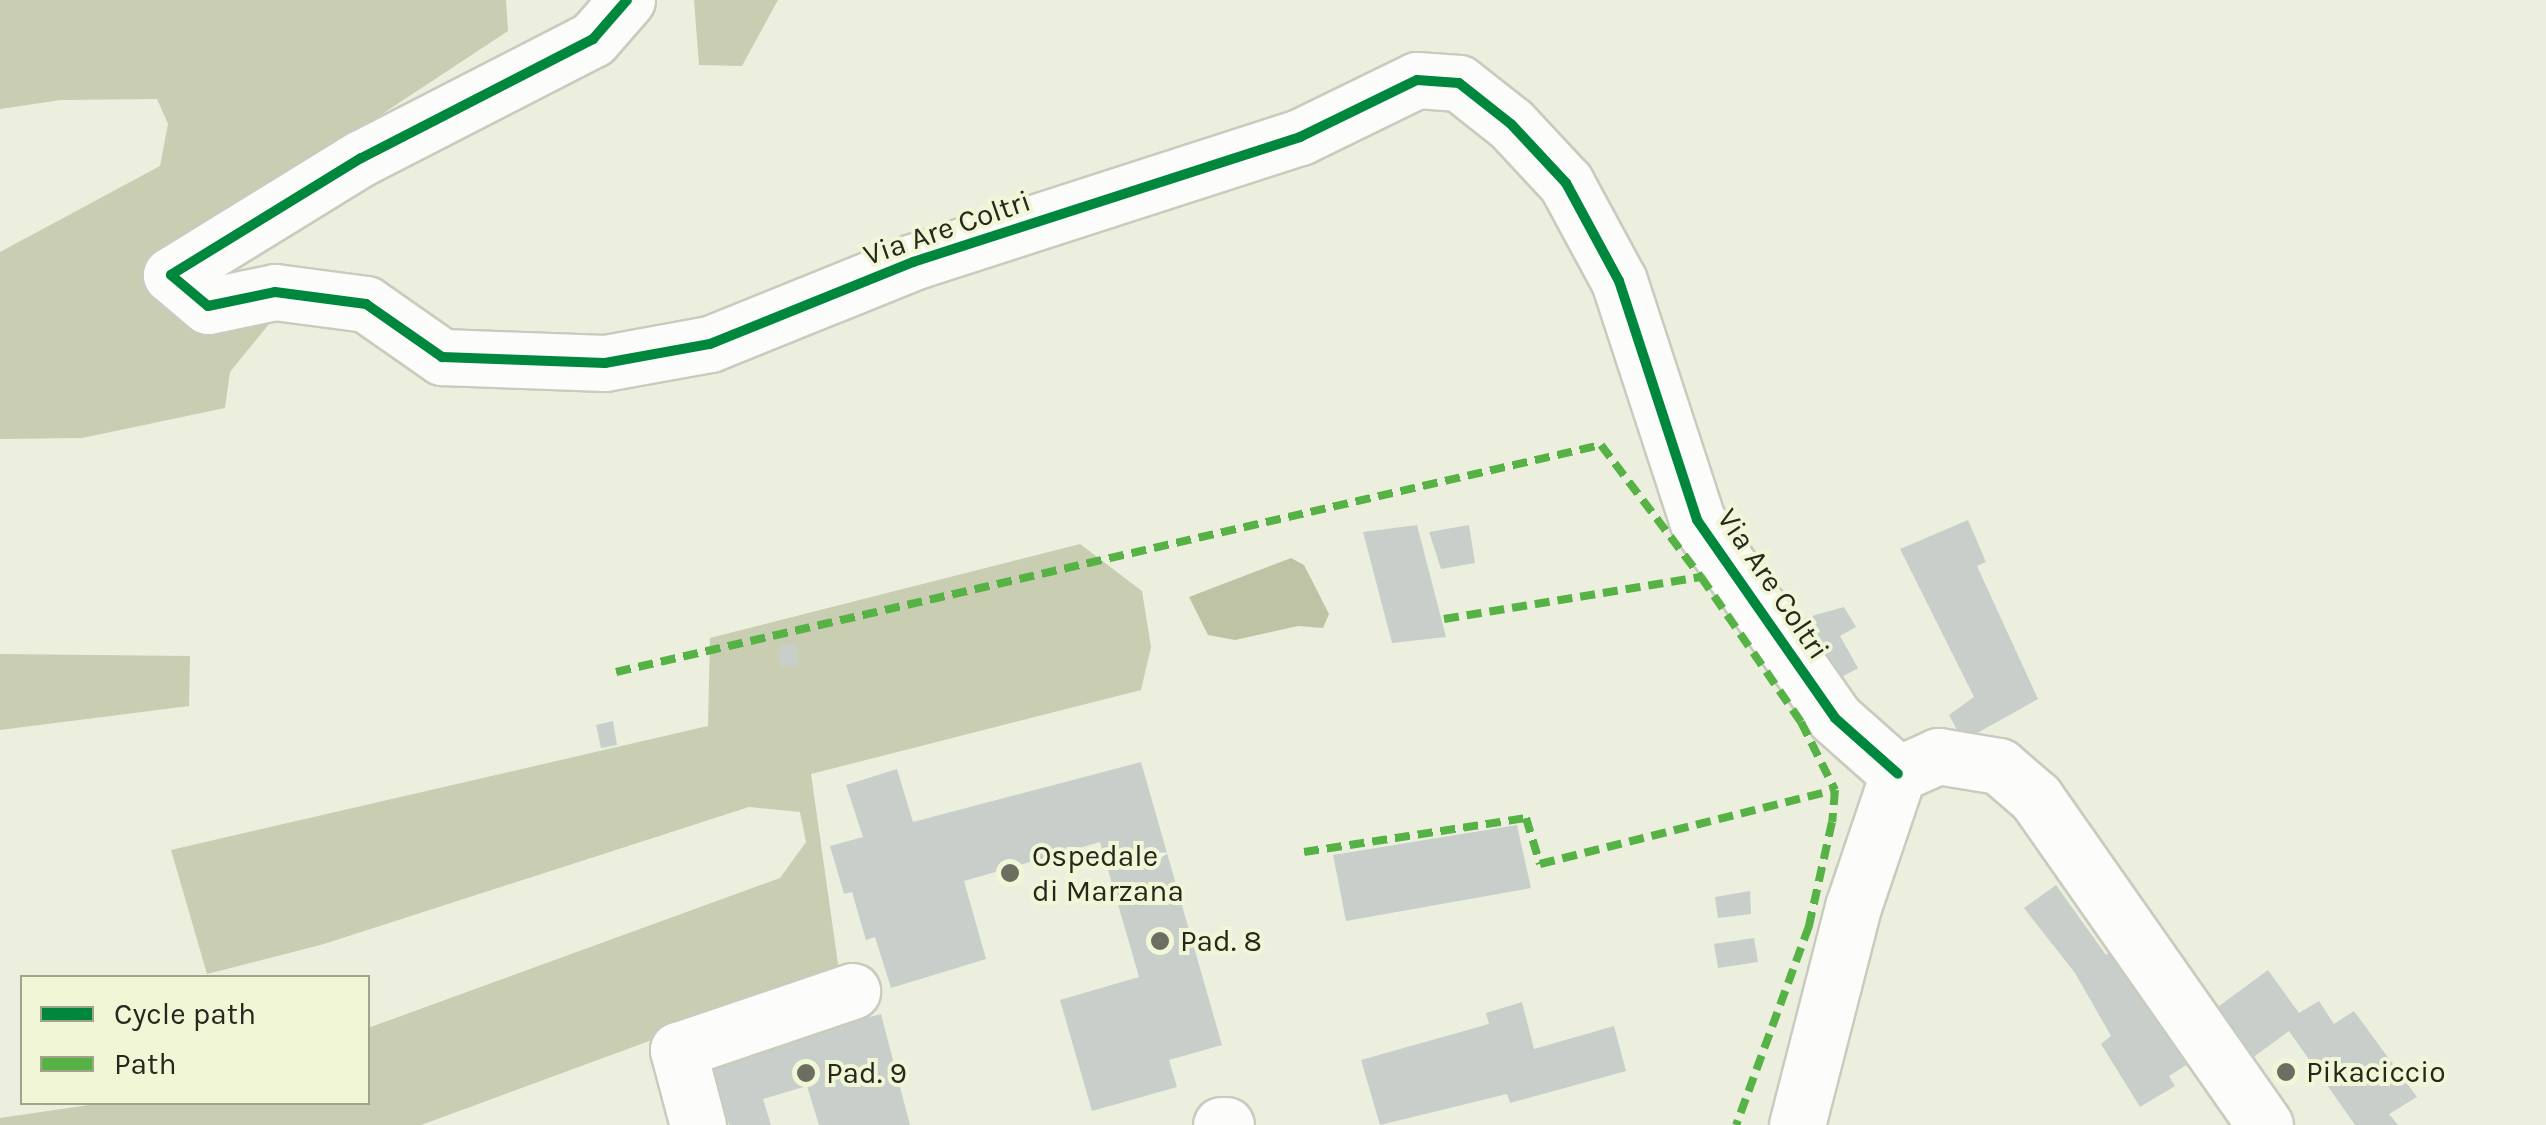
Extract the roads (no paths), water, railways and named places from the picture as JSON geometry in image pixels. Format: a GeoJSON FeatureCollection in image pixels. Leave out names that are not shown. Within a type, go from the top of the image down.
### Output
{"type":"FeatureCollection","features":[{"type":"Feature","properties":{"kind":"street","name":"Via Are Coltri"},"geometry":{"type":"LineString","coordinates":[[627,0],[593,39],[360,158],[171,276],[208,306],[274,292],[366,304],[442,358],[605,363],[710,344],[913,262],[1300,137],[1417,80],[1459,83],[1510,124],[1566,183],[1619,281],[1697,520],[1834,718],[1898,774]]}},
{"type":"Feature","properties":{"kind":"street"},"geometry":{"type":"LineString","coordinates":[[1798,1125],[1853,907],[1898,774],[1926,757],[1999,766],[2036,798],[2258,1114]]}},
{"type":"Feature","properties":{"kind":"street"},"geometry":{"type":"LineString","coordinates":[[698,1125],[678,1050],[852,990]]}},
{"type":"Feature","properties":{"kind":"place","name":"Ospedale di Marzana"},"geometry":{"type":"Point","coordinates":[1010,873]}},
{"type":"Feature","properties":{"kind":"place","name":"Pad. 8"},"geometry":{"type":"Point","coordinates":[1160,941]}},
{"type":"Feature","properties":{"kind":"place","name":"Pikaciccio"},"geometry":{"type":"Point","coordinates":[2286,1072]}},
{"type":"Feature","properties":{"kind":"place","name":"Pad. 9"},"geometry":{"type":"Point","coordinates":[806,1073]}}]}
